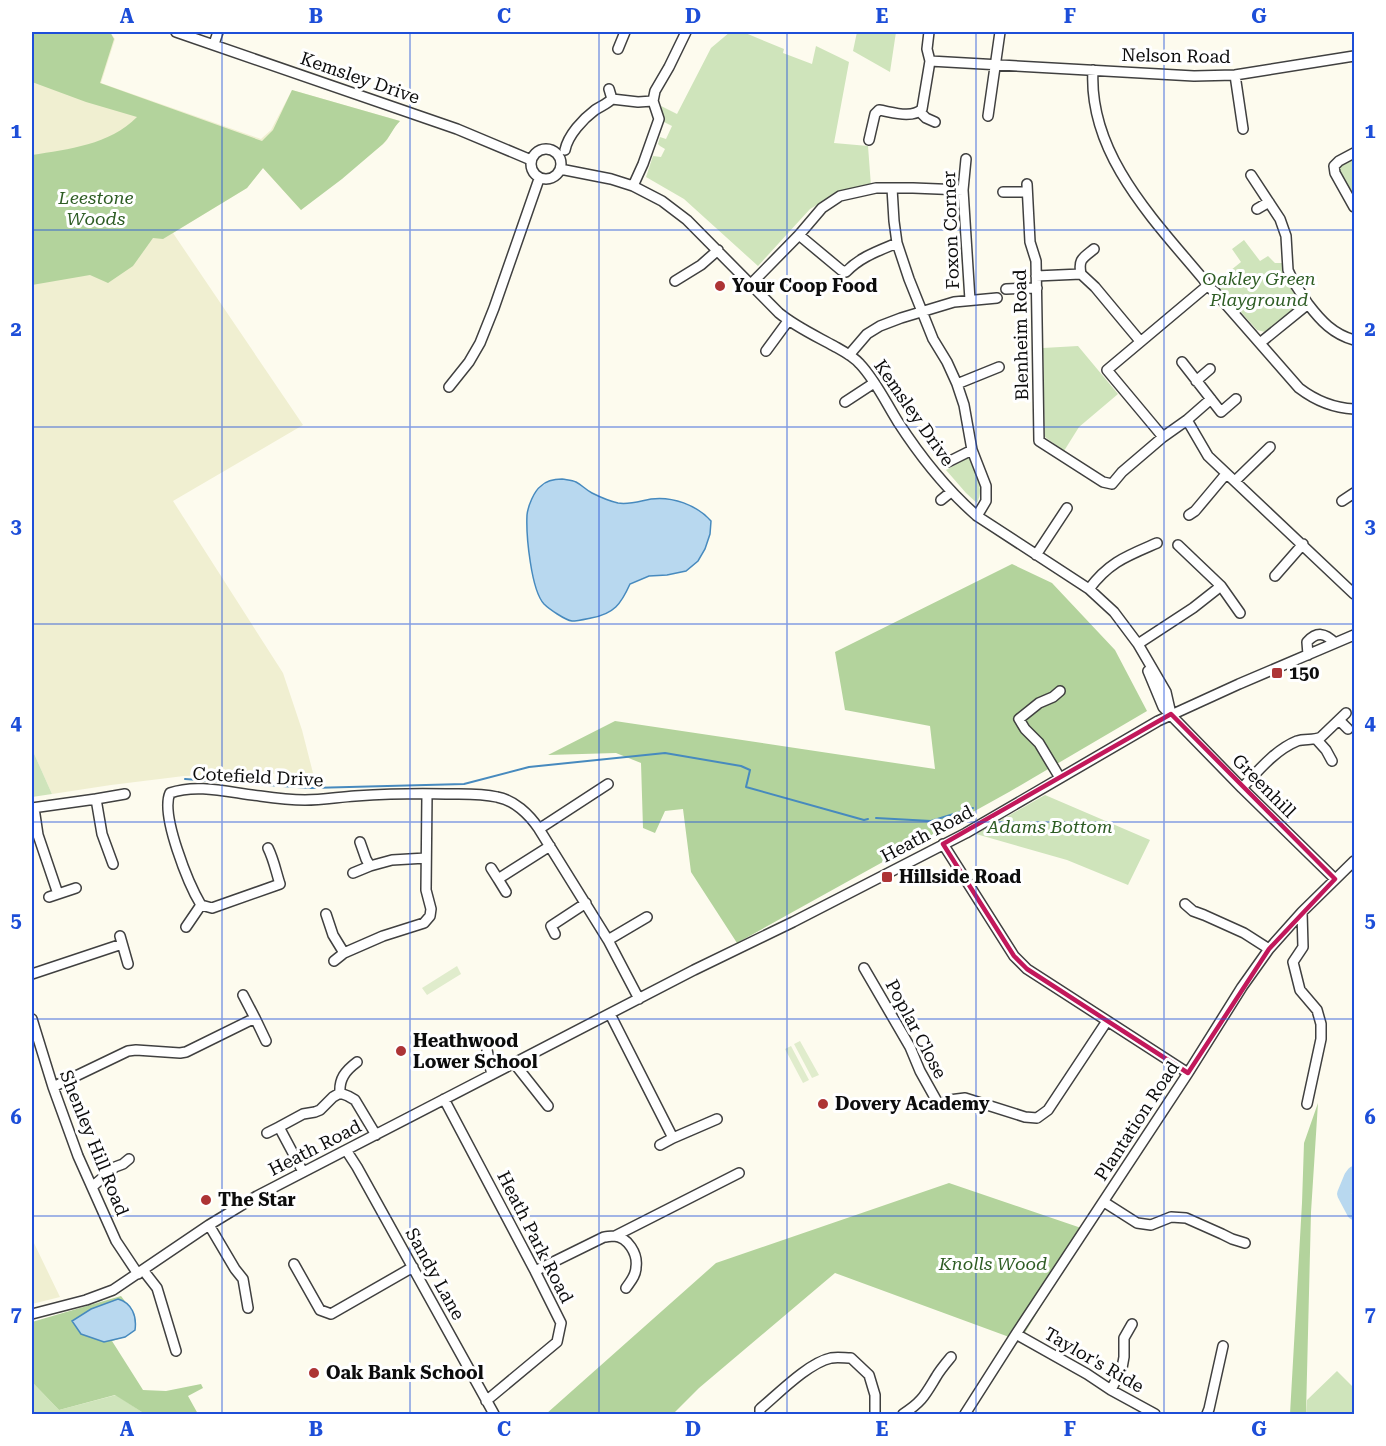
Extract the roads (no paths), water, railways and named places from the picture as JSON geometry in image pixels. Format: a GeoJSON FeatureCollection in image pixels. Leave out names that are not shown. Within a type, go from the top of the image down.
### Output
{"type":"FeatureCollection","features":[{"type":"Feature","properties":{"kind":"street","name":"Kemsley Drive"},"geometry":{"type":"LineString","coordinates":[[176,32],[457,129],[531,160]]}},
{"type":"Feature","properties":{"kind":"street"},"geometry":{"type":"LineString","coordinates":[[214,44],[218,32]]}},
{"type":"Feature","properties":{"kind":"street"},"geometry":{"type":"LineString","coordinates":[[618,49],[625,32]]}},
{"type":"Feature","properties":{"kind":"street"},"geometry":{"type":"LineString","coordinates":[[633,186],[659,119],[653,101],[655,91],[686,32]]}},
{"type":"Feature","properties":{"kind":"street"},"geometry":{"type":"LineString","coordinates":[[921,112],[930,60],[927,49],[929,32]]}},
{"type":"Feature","properties":{"kind":"street"},"geometry":{"type":"LineString","coordinates":[[988,116],[1000,32]]}},
{"type":"Feature","properties":{"kind":"street","name":"Nelson Road"},"geometry":{"type":"LineString","coordinates":[[930,60],[1194,76],[1235,75],[1354,56]]}},
{"type":"Feature","properties":{"kind":"street"},"geometry":{"type":"LineString","coordinates":[[1093,70],[1095,108],[1102,134],[1119,170],[1147,211],[1207,286],[1215,292],[1299,388],[1311,398],[1331,405],[1354,409]]}},
{"type":"Feature","properties":{"kind":"street"},"geometry":{"type":"LineString","coordinates":[[1235,75],[1243,129]]}},
{"type":"Feature","properties":{"kind":"street"},"geometry":{"type":"LineString","coordinates":[[609,89],[612,99]]}},
{"type":"Feature","properties":{"kind":"street"},"geometry":{"type":"LineString","coordinates":[[565,150],[571,137],[586,117],[612,99],[653,101]]}},
{"type":"Feature","properties":{"kind":"street"},"geometry":{"type":"LineString","coordinates":[[869,140],[875,114],[879,110],[913,115],[921,112]]}},
{"type":"Feature","properties":{"kind":"street"},"geometry":{"type":"LineString","coordinates":[[921,112],[926,118],[935,122]]}},
{"type":"Feature","properties":{"kind":"street"},"geometry":{"type":"LineString","coordinates":[[550,150],[559,158],[561,165],[556,176],[545,180],[539,179],[532,171],[531,160],[538,151],[550,150]]}},
{"type":"Feature","properties":{"kind":"street"},"geometry":{"type":"LineString","coordinates":[[1354,153],[1334,166],[1335,173],[1354,207]]}},
{"type":"Feature","properties":{"kind":"street","name":"Foxon Corner"},"geometry":{"type":"LineString","coordinates":[[966,159],[963,190],[970,300]]}},
{"type":"Feature","properties":{"kind":"street","name":"Kemsley Drive"},"geometry":{"type":"LineString","coordinates":[[560,169],[611,179],[633,186],[662,201],[687,220],[788,321],[849,355],[860,364],[915,448],[951,492],[977,516],[1089,589],[1114,612],[1138,644],[1163,707],[1171,714]]}},
{"type":"Feature","properties":{"kind":"street"},"geometry":{"type":"LineString","coordinates":[[1251,175],[1280,219],[1286,236],[1288,270],[1293,281],[1328,327],[1354,340]]}},
{"type":"Feature","properties":{"kind":"street"},"geometry":{"type":"LineString","coordinates":[[448,387],[469,362],[480,343],[539,179]]}},
{"type":"Feature","properties":{"kind":"street"},"geometry":{"type":"LineString","coordinates":[[751,284],[822,208],[840,196],[892,188],[963,190]]}},
{"type":"Feature","properties":{"kind":"street"},"geometry":{"type":"LineString","coordinates":[[892,188],[897,243],[921,311],[957,384],[964,405],[972,450],[986,486],[986,501],[977,516]]}},
{"type":"Feature","properties":{"kind":"street","name":"Blenheim Road"},"geometry":{"type":"LineString","coordinates":[[1003,192],[1027,188],[1030,242],[1036,261],[1040,441],[1103,482],[1112,484],[1122,472],[1163,437]]}},
{"type":"Feature","properties":{"kind":"street"},"geometry":{"type":"LineString","coordinates":[[1257,209],[1269,201]]}},
{"type":"Feature","properties":{"kind":"street"},"geometry":{"type":"LineString","coordinates":[[799,235],[846,272],[865,257],[897,243]]}},
{"type":"Feature","properties":{"kind":"street"},"geometry":{"type":"LineString","coordinates":[[1094,249],[1081,260],[1082,274],[1140,341]]}},
{"type":"Feature","properties":{"kind":"street"},"geometry":{"type":"LineString","coordinates":[[675,281],[701,265],[717,250]]}},
{"type":"Feature","properties":{"kind":"street"},"geometry":{"type":"LineString","coordinates":[[1036,276],[1082,274]]}},
{"type":"Feature","properties":{"kind":"street"},"geometry":{"type":"LineString","coordinates":[[1207,286],[1107,370],[1163,437],[1211,399]]}},
{"type":"Feature","properties":{"kind":"street"},"geometry":{"type":"LineString","coordinates":[[1006,289],[1037,288]]}},
{"type":"Feature","properties":{"kind":"street"},"geometry":{"type":"LineString","coordinates":[[849,355],[867,334],[880,326],[954,302],[997,298]]}},
{"type":"Feature","properties":{"kind":"street"},"geometry":{"type":"LineString","coordinates":[[1260,343],[1308,303]]}},
{"type":"Feature","properties":{"kind":"street"},"geometry":{"type":"LineString","coordinates":[[766,351],[788,321]]}},
{"type":"Feature","properties":{"kind":"street"},"geometry":{"type":"LineString","coordinates":[[1182,362],[1221,412],[1236,399]]}},
{"type":"Feature","properties":{"kind":"street"},"geometry":{"type":"LineString","coordinates":[[957,384],[999,367]]}},
{"type":"Feature","properties":{"kind":"street"},"geometry":{"type":"LineString","coordinates":[[1196,381],[1210,369]]}},
{"type":"Feature","properties":{"kind":"street"},"geometry":{"type":"LineString","coordinates":[[845,402],[874,383]]}},
{"type":"Feature","properties":{"kind":"street"},"geometry":{"type":"LineString","coordinates":[[1187,420],[1203,449],[1214,462],[1354,594]]}},
{"type":"Feature","properties":{"kind":"street"},"geometry":{"type":"LineString","coordinates":[[1235,482],[1270,447]]}},
{"type":"Feature","properties":{"kind":"street"},"geometry":{"type":"LineString","coordinates":[[948,462],[972,450]]}},
{"type":"Feature","properties":{"kind":"street"},"geometry":{"type":"LineString","coordinates":[[1189,515],[1226,474]]}},
{"type":"Feature","properties":{"kind":"street"},"geometry":{"type":"LineString","coordinates":[[941,500],[951,492]]}},
{"type":"Feature","properties":{"kind":"street"},"geometry":{"type":"LineString","coordinates":[[1342,501],[1354,494]]}},
{"type":"Feature","properties":{"kind":"street"},"geometry":{"type":"LineString","coordinates":[[1036,555],[1067,508]]}},
{"type":"Feature","properties":{"kind":"street"},"geometry":{"type":"LineString","coordinates":[[1089,589],[1102,572],[1118,560],[1157,543]]}},
{"type":"Feature","properties":{"kind":"street"},"geometry":{"type":"LineString","coordinates":[[1275,576],[1303,544]]}},
{"type":"Feature","properties":{"kind":"street"},"geometry":{"type":"LineString","coordinates":[[1178,545],[1221,586],[1240,613]]}},
{"type":"Feature","properties":{"kind":"street"},"geometry":{"type":"LineString","coordinates":[[1138,644],[1193,608],[1221,586]]}},
{"type":"Feature","properties":{"kind":"street"},"geometry":{"type":"LineString","coordinates":[[1308,655],[1307,642],[1321,634],[1328,636],[1335,643]]}},
{"type":"Feature","properties":{"kind":"street","name":"Heath Road"},"geometry":{"type":"LineString","coordinates":[[32,1314],[86,1300],[113,1290],[209,1225],[257,1196],[966,833],[1171,714],[1354,635]]}},
{"type":"Feature","properties":{"kind":"street"},"geometry":{"type":"LineString","coordinates":[[1018,719],[1039,703],[1060,692]]}},
{"type":"Feature","properties":{"kind":"street"},"geometry":{"type":"LineString","coordinates":[[1012,709],[1025,729],[1039,743],[1060,778]]}},
{"type":"Feature","properties":{"kind":"street","name":"Greenhill"},"geometry":{"type":"LineString","coordinates":[[1171,714],[1242,788],[1335,879]]}},
{"type":"Feature","properties":{"kind":"street"},"geometry":{"type":"LineString","coordinates":[[1317,740],[1342,716],[1348,729]]}},
{"type":"Feature","properties":{"kind":"street"},"geometry":{"type":"LineString","coordinates":[[1242,788],[1272,757],[1298,741],[1317,740],[1332,760]]}},
{"type":"Feature","properties":{"kind":"street"},"geometry":{"type":"LineString","coordinates":[[539,829],[608,784]]}},
{"type":"Feature","properties":{"kind":"street","name":"Cotefield Drive"},"geometry":{"type":"LineString","coordinates":[[201,905],[180,858],[170,825],[167,799],[170,794],[178,790],[226,791],[262,797],[306,800],[369,795],[427,794],[480,794],[499,797],[516,805],[531,817],[608,940],[639,999]]}},
{"type":"Feature","properties":{"kind":"street"},"geometry":{"type":"LineString","coordinates":[[76,888],[53,896],[33,808],[124,794]]}},
{"type":"Feature","properties":{"kind":"street"},"geometry":{"type":"LineString","coordinates":[[334,961],[344,953],[383,936],[424,923],[430,916],[431,909],[426,890],[427,794]]}},
{"type":"Feature","properties":{"kind":"street"},"geometry":{"type":"LineString","coordinates":[[96,799],[102,834],[113,864]]}},
{"type":"Feature","properties":{"kind":"street"},"geometry":{"type":"LineString","coordinates":[[360,842],[370,866]]}},
{"type":"Feature","properties":{"kind":"street"},"geometry":{"type":"LineString","coordinates":[[943,844],[1014,956],[1027,969],[1188,1072]]}},
{"type":"Feature","properties":{"kind":"street"},"geometry":{"type":"LineString","coordinates":[[498,879],[550,846]]}},
{"type":"Feature","properties":{"kind":"street"},"geometry":{"type":"LineString","coordinates":[[268,848],[274,859],[280,884]]}},
{"type":"Feature","properties":{"kind":"street"},"geometry":{"type":"LineString","coordinates":[[353,873],[392,860],[426,858]]}},
{"type":"Feature","properties":{"kind":"street","name":"Plantation Road"},"geometry":{"type":"LineString","coordinates":[[965,1414],[1242,987],[1269,949],[1302,912],[1354,861]]}},
{"type":"Feature","properties":{"kind":"street"},"geometry":{"type":"LineString","coordinates":[[491,868],[506,892]]}},
{"type":"Feature","properties":{"kind":"street"},"geometry":{"type":"LineString","coordinates":[[186,927],[201,905],[212,908],[292,880]]}},
{"type":"Feature","properties":{"kind":"street"},"geometry":{"type":"LineString","coordinates":[[545,917],[553,930],[586,903]]}},
{"type":"Feature","properties":{"kind":"street"},"geometry":{"type":"LineString","coordinates":[[1185,904],[1193,912],[1244,933],[1269,949]]}},
{"type":"Feature","properties":{"kind":"street"},"geometry":{"type":"LineString","coordinates":[[1302,912],[1303,947],[1293,962],[1300,990],[1317,1010],[1321,1024],[1321,1039],[1307,1104]]}},
{"type":"Feature","properties":{"kind":"street"},"geometry":{"type":"LineString","coordinates":[[326,914],[333,935],[344,953]]}},
{"type":"Feature","properties":{"kind":"street"},"geometry":{"type":"LineString","coordinates":[[430,916],[438,926]]}},
{"type":"Feature","properties":{"kind":"street"},"geometry":{"type":"LineString","coordinates":[[608,940],[647,917]]}},
{"type":"Feature","properties":{"kind":"street"},"geometry":{"type":"LineString","coordinates":[[32,974],[121,940],[128,964]]}},
{"type":"Feature","properties":{"kind":"street","name":"Poplar Close"},"geometry":{"type":"LineString","coordinates":[[864,968],[910,1047],[937,1107],[950,1100],[965,1098],[1025,1117],[1037,1118],[1048,1110],[1107,1021]]}},
{"type":"Feature","properties":{"kind":"street"},"geometry":{"type":"LineString","coordinates":[[243,995],[266,1041]]}},
{"type":"Feature","properties":{"kind":"street"},"geometry":{"type":"LineString","coordinates":[[610,1014],[674,1138]]}},
{"type":"Feature","properties":{"kind":"street"},"geometry":{"type":"LineString","coordinates":[[53,1087],[128,1051],[186,1052],[255,1018]]}},
{"type":"Feature","properties":{"kind":"street","name":"Shenley Hill Road"},"geometry":{"type":"LineString","coordinates":[[32,1019],[78,1156],[116,1241],[140,1272],[157,1288],[176,1352]]}},
{"type":"Feature","properties":{"kind":"street"},"geometry":{"type":"LineString","coordinates":[[486,1046],[492,1074]]}},
{"type":"Feature","properties":{"kind":"street"},"geometry":{"type":"LineString","coordinates":[[340,1093],[340,1084],[344,1074],[357,1062]]}},
{"type":"Feature","properties":{"kind":"street"},"geometry":{"type":"LineString","coordinates":[[514,1063],[548,1106]]}},
{"type":"Feature","properties":{"kind":"street"},"geometry":{"type":"LineString","coordinates":[[267,1133],[303,1114],[320,1110],[340,1093]]}},
{"type":"Feature","properties":{"kind":"street"},"geometry":{"type":"LineString","coordinates":[[340,1093],[355,1101],[376,1135]]}},
{"type":"Feature","properties":{"kind":"street","name":"Heath Park Road"},"geometry":{"type":"LineString","coordinates":[[444,1099],[561,1323],[557,1342],[486,1401]]}},
{"type":"Feature","properties":{"kind":"street"},"geometry":{"type":"LineString","coordinates":[[660,1145],[717,1119]]}},
{"type":"Feature","properties":{"kind":"street"},"geometry":{"type":"LineString","coordinates":[[279,1127],[303,1172]]}},
{"type":"Feature","properties":{"kind":"street","name":"Sandy Lane"},"geometry":{"type":"LineString","coordinates":[[346,1150],[494,1414]]}},
{"type":"Feature","properties":{"kind":"street"},"geometry":{"type":"LineString","coordinates":[[92,1187],[129,1159]]}},
{"type":"Feature","properties":{"kind":"street"},"geometry":{"type":"LineString","coordinates":[[535,1271],[604,1237],[615,1236],[740,1173]]}},
{"type":"Feature","properties":{"kind":"street"},"geometry":{"type":"LineString","coordinates":[[1104,1202],[1137,1223],[1151,1225],[1171,1217],[1186,1218],[1245,1243]]}},
{"type":"Feature","properties":{"kind":"street"},"geometry":{"type":"LineString","coordinates":[[209,1225],[243,1279],[248,1308]]}},
{"type":"Feature","properties":{"kind":"street"},"geometry":{"type":"LineString","coordinates":[[615,1236],[628,1242],[635,1255],[636,1268],[633,1279],[626,1288]]}},
{"type":"Feature","properties":{"kind":"street"},"geometry":{"type":"LineString","coordinates":[[294,1264],[320,1310],[331,1314],[413,1267]]}},
{"type":"Feature","properties":{"kind":"street"},"geometry":{"type":"LineString","coordinates":[[1111,1390],[1122,1368],[1124,1338],[1132,1324]]}},
{"type":"Feature","properties":{"kind":"street","name":"Taylor's Ride"},"geometry":{"type":"LineString","coordinates":[[1016,1334],[1155,1414]]}},
{"type":"Feature","properties":{"kind":"street"},"geometry":{"type":"LineString","coordinates":[[1207,1414],[1223,1346]]}},
{"type":"Feature","properties":{"kind":"street"},"geometry":{"type":"LineString","coordinates":[[903,1414],[925,1397],[937,1374],[951,1357]]}},
{"type":"Feature","properties":{"kind":"street"},"geometry":{"type":"LineString","coordinates":[[760,1414],[760,1409],[799,1376],[819,1363],[832,1358],[851,1358],[869,1375],[876,1395],[875,1414]]}},
{"type":"Feature","properties":{"kind":"water"},"geometry":{"type":"Polygon","coordinates":[[[562,479],[576,482],[592,493],[618,503],[659,498],[676,500],[691,506],[711,521],[705,549],[698,561],[686,571],[649,576],[630,584],[616,607],[606,614],[576,621],[565,619],[546,606],[539,597],[530,562],[527,524],[529,507],[538,488],[545,483],[562,479]]]}},
{"type":"Feature","properties":{"kind":"water"},"geometry":{"type":"Polygon","coordinates":[[[118,1299],[130,1307],[135,1320],[135,1330],[125,1337],[104,1342],[81,1334],[72,1321],[91,1309],[118,1299]]]}},
{"type":"Feature","properties":{"kind":"waterway"},"geometry":{"type":"LineString","coordinates":[[185,779],[311,788],[464,784],[529,767],[665,753],[741,766],[750,770],[746,787],[864,820],[868,819]]}},
{"type":"Feature","properties":{"kind":"waterway"},"geometry":{"type":"LineString","coordinates":[[876,818],[931,821],[973,808]]}},
{"type":"Feature","properties":{"kind":"waterway"},"geometry":{"type":"LineString","coordinates":[[1354,1173],[1344,1194],[1354,1213]]}},
{"type":"Feature","properties":{"kind":"place","name":"Your Coop Food"},"geometry":{"type":"Point","coordinates":[720,286]}},
{"type":"Feature","properties":{"kind":"place","name":"150"},"geometry":{"type":"Point","coordinates":[1277,673]}},
{"type":"Feature","properties":{"kind":"place","name":"Hillside Road"},"geometry":{"type":"Point","coordinates":[887,877]}},
{"type":"Feature","properties":{"kind":"place","name":"Heathwood Lower School"},"geometry":{"type":"Point","coordinates":[401,1051]}},
{"type":"Feature","properties":{"kind":"place","name":"Dovery Academy"},"geometry":{"type":"Point","coordinates":[823,1104]}},
{"type":"Feature","properties":{"kind":"place","name":"The Star"},"geometry":{"type":"Point","coordinates":[206,1200]}},
{"type":"Feature","properties":{"kind":"place","name":"Oak Bank School"},"geometry":{"type":"Point","coordinates":[314,1373]}},
{"type":"Feature","properties":{"kind":"park label","name":"Leestone Woods"},"geometry":{"type":"Point","coordinates":[96,208]}},
{"type":"Feature","properties":{"kind":"park label","name":"Oakley Green Playground"},"geometry":{"type":"Point","coordinates":[1259,289]}},
{"type":"Feature","properties":{"kind":"park label","name":"Adams Bottom"},"geometry":{"type":"Point","coordinates":[1050,827]}},
{"type":"Feature","properties":{"kind":"park label","name":"Knolls Wood"},"geometry":{"type":"Point","coordinates":[993,1264]}}]}
